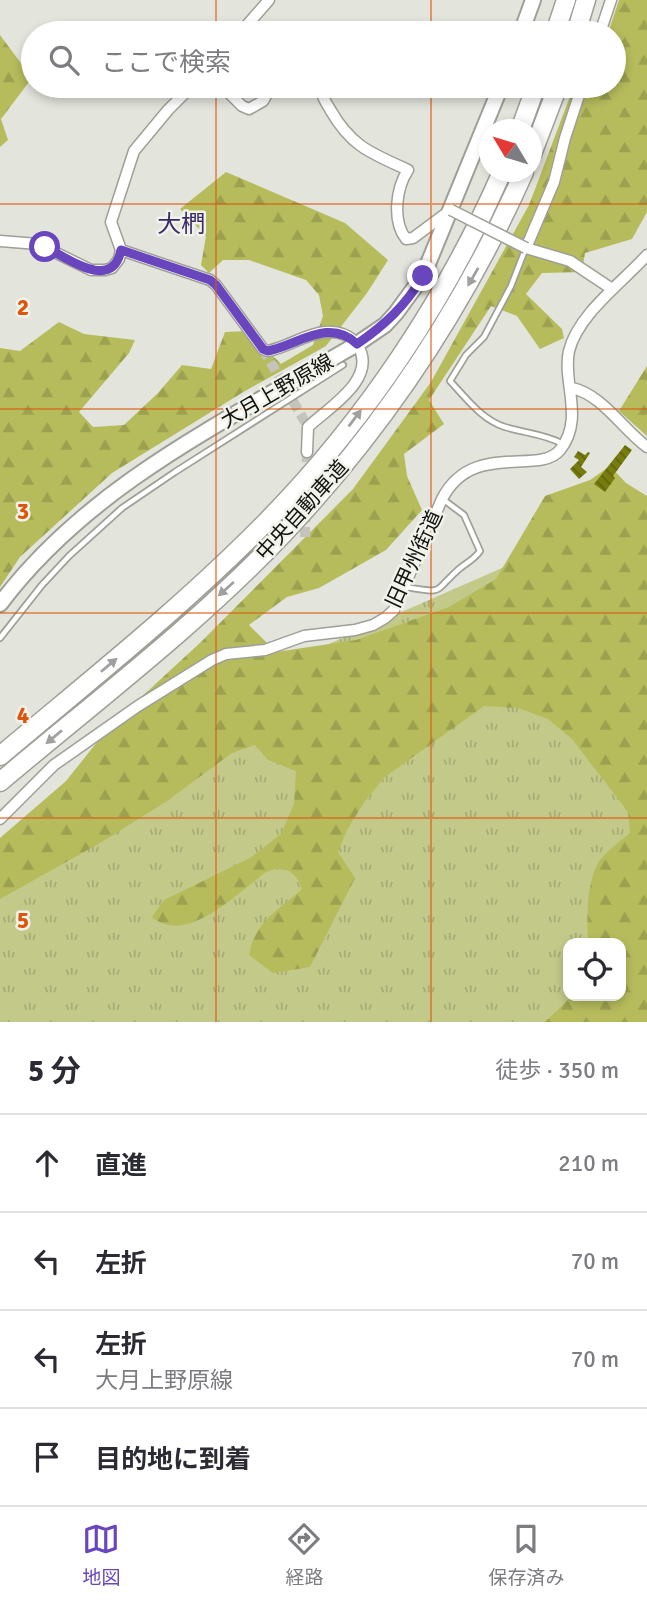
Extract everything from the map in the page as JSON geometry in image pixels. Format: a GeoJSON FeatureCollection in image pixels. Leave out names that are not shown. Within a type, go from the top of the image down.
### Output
{"type":"FeatureCollection","features":[{"type":"Feature","properties":{"kind":"highway"},"geometry":{"type":"LineString","coordinates":[[559,21],[566,0]]}},
{"type":"Feature","properties":{"kind":"highway"},"geometry":{"type":"LineString","coordinates":[[580,21],[586,0]]}},
{"type":"Feature","properties":{"kind":"highway"},"geometry":{"type":"LineString","coordinates":[[524,119],[532,98]]}},
{"type":"Feature","properties":{"kind":"highway"},"geometry":{"type":"LineString","coordinates":[[542,126],[553,98]]}},
{"type":"Feature","properties":{"kind":"highway","name":"中央自動車道"},"geometry":{"type":"LineString","coordinates":[[0,756],[185,598],[268,520],[303,482],[369,401],[408,343],[466,248],[497,182]]}},
{"type":"Feature","properties":{"kind":"highway","name":"中央自動車道"},"geometry":{"type":"LineString","coordinates":[[0,782],[211,602],[284,534],[317,496],[369,432],[430,347],[484,258],[519,182]]}},
{"type":"Feature","properties":{"kind":"main road"},"geometry":{"type":"LineString","coordinates":[[525,21],[533,0]]}},
{"type":"Feature","properties":{"kind":"main road","name":"大月上野原線"},"geometry":{"type":"LineString","coordinates":[[0,604],[47,551],[120,486],[181,446],[385,325],[407,301],[423,276],[496,98]]}},
{"type":"Feature","properties":{"kind":"street"},"geometry":{"type":"LineString","coordinates":[[251,21],[269,0]]}},
{"type":"Feature","properties":{"kind":"street"},"geometry":{"type":"LineString","coordinates":[[604,21],[611,0]]}},
{"type":"Feature","properties":{"kind":"street"},"geometry":{"type":"LineString","coordinates":[[0,241],[38,244],[85,268],[99,271],[112,268],[117,264],[121,250],[111,222],[134,151],[180,98]]}},
{"type":"Feature","properties":{"kind":"street"},"geometry":{"type":"LineString","coordinates":[[234,98],[248,109],[265,98]]}},
{"type":"Feature","properties":{"kind":"street"},"geometry":{"type":"LineString","coordinates":[[324,98],[353,141],[363,149],[408,170],[400,184],[397,204],[400,225],[406,239],[413,238],[451,210],[526,248],[570,261],[612,289]]}},
{"type":"Feature","properties":{"kind":"street"},"geometry":{"type":"LineString","coordinates":[[526,248],[554,182],[578,98]]}},
{"type":"Feature","properties":{"kind":"street"},"geometry":{"type":"LineString","coordinates":[[121,250],[210,280],[263,349],[268,351],[311,335],[329,332],[345,335],[357,344],[364,360],[356,382],[308,427],[307,452]]}},
{"type":"Feature","properties":{"kind":"street"},"geometry":{"type":"LineString","coordinates":[[564,445],[571,427],[572,388],[568,364],[576,335],[612,289],[647,255]]}},
{"type":"Feature","properties":{"kind":"street"},"geometry":{"type":"LineString","coordinates":[[572,388],[583,391],[601,404],[647,447]]}},
{"type":"Feature","properties":{"kind":"street","name":"旧甲州街道"},"geometry":{"type":"LineString","coordinates":[[0,820],[54,765],[138,706],[212,660],[226,654],[265,650],[304,636],[355,630],[385,618],[394,610],[442,499],[456,479],[470,469],[509,460],[554,456],[564,445]]}},
{"type":"Feature","properties":{"kind":"lane"},"geometry":{"type":"LineString","coordinates":[[526,248],[511,286],[484,337],[466,355],[450,381],[483,415],[502,426],[553,439],[564,445]]}},
{"type":"Feature","properties":{"kind":"lane"},"geometry":{"type":"LineString","coordinates":[[0,638],[69,556],[122,508],[343,365]]}},
{"type":"Feature","properties":{"kind":"lane"},"geometry":{"type":"LineString","coordinates":[[405,587],[431,591],[441,588],[459,568],[475,559],[480,551],[480,545],[464,515],[442,499]]}},
{"type":"Feature","properties":{"kind":"green space"},"geometry":{"type":"Polygon","coordinates":[[[619,0],[647,0],[647,212],[632,239],[585,253],[582,272],[542,273],[526,294],[562,329],[564,338],[540,349],[517,316],[491,306],[429,400],[444,424],[404,454],[407,476],[422,510],[386,550],[319,588],[287,597],[249,625],[276,652],[356,640],[449,607],[496,579],[545,496],[590,480],[610,466],[626,483],[647,496],[647,1022],[545,1022],[567,1001],[626,1001],[626,938],[588,938],[587,924],[591,883],[597,865],[607,852],[630,833],[628,812],[572,739],[548,719],[518,708],[484,706],[385,777],[365,801],[347,830],[338,852],[355,878],[310,967],[273,973],[249,955],[256,933],[262,925],[302,889],[294,875],[285,870],[267,872],[216,910],[190,923],[177,926],[164,924],[152,917],[164,900],[250,858],[281,834],[294,804],[296,771],[268,760],[255,745],[232,753],[167,801],[102,842],[0,899],[0,838],[66,781],[110,726],[202,641],[353,489],[431,382],[529,205],[538,182],[542,182],[542,171],[569,99],[626,98],[626,21],[612,21],[619,0]]]}},
{"type":"Feature","properties":{"kind":"green space"},"geometry":{"type":"Polygon","coordinates":[[[0,35],[21,63],[21,93],[1,119],[8,140],[0,147],[0,35]]]}},
{"type":"Feature","properties":{"kind":"green space"},"geometry":{"type":"Polygon","coordinates":[[[226,172],[345,223],[388,260],[367,293],[326,346],[245,391],[112,473],[20,557],[0,587],[0,348],[20,351],[59,322],[84,334],[135,340],[129,353],[79,412],[93,427],[124,425],[158,393],[182,365],[211,369],[225,332],[248,331],[281,364],[313,345],[323,316],[319,295],[306,280],[249,260],[223,260],[209,273],[201,265],[206,236],[180,209],[226,172]]]}},
{"type":"Feature","properties":{"kind":"green space"},"geometry":{"type":"Polygon","coordinates":[[[647,366],[647,436],[619,411],[647,366]]]}},
{"type":"Feature","properties":{"kind":"green space"},"geometry":{"type":"Polygon","coordinates":[[[575,536],[647,647],[647,1022],[0,1022],[0,856],[160,718],[575,536]]]}},
{"type":"Feature","properties":{"kind":"building"},"geometry":{"type":"Polygon","coordinates":[[[625,445],[632,450],[605,492],[594,484],[625,445]]]}},
{"type":"Feature","properties":{"kind":"building"},"geometry":{"type":"Polygon","coordinates":[[[578,451],[585,455],[590,453],[581,467],[587,472],[579,479],[570,469],[579,460],[574,457],[578,451]]]}},
{"type":"Feature","properties":{"kind":"tunnel"},"geometry":{"type":"LineString","coordinates":[[263,349],[308,427]]}},
{"type":"Feature","properties":{"kind":"tunnel"},"geometry":{"type":"LineString","coordinates":[[305,537],[307,452]]}},
{"type":"Feature","properties":{"kind":"district","name":"大椚"},"geometry":{"type":"Point","coordinates":[181,224]}},
{"type":"Feature","properties":{"kind":"route"},"geometry":{"type":"LineString","coordinates":[[45,247],[90,270],[112,268],[117,264],[121,250],[154,263],[202,276],[216,285],[263,349],[268,351],[311,335],[329,332],[345,335],[357,344],[385,325],[407,301],[423,276]]}}]}
